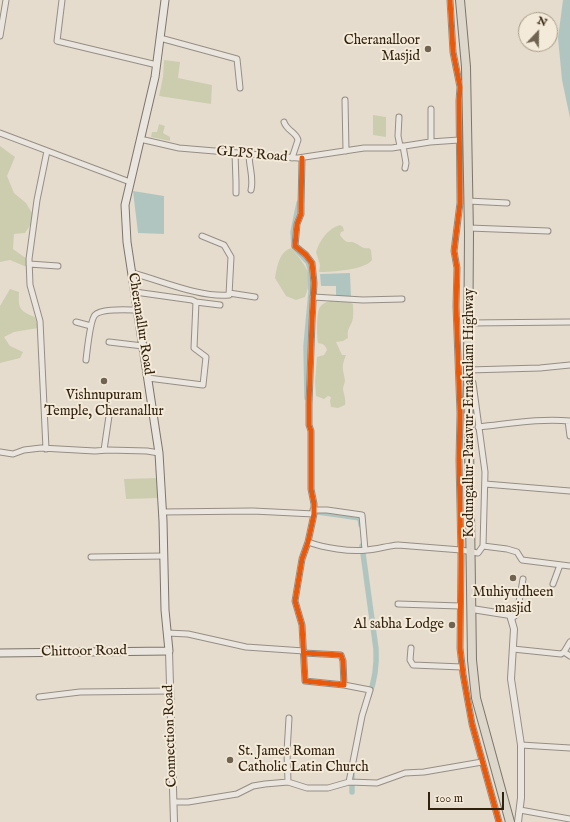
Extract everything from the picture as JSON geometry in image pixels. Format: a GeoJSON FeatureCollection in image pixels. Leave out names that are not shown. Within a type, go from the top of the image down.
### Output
{"type":"FeatureCollection","features":[{"type":"Feature","properties":{"kind":"highway","name":"Kodungallur-Paravur-Ernakulam Highway"},"geometry":{"type":"LineString","coordinates":[[460,0],[466,67],[472,660],[476,698],[510,822]]}},
{"type":"Feature","properties":{"kind":"main road","name":"Cheranallur Road"},"geometry":{"type":"LineString","coordinates":[[165,0],[155,77],[125,206],[127,242],[159,454],[165,610],[169,651]]}},
{"type":"Feature","properties":{"kind":"main road","name":"Chittoor Road"},"geometry":{"type":"LineString","coordinates":[[0,653],[169,651]]}},
{"type":"Feature","properties":{"kind":"street"},"geometry":{"type":"LineString","coordinates":[[0,36],[6,0]]}},
{"type":"Feature","properties":{"kind":"street"},"geometry":{"type":"LineString","coordinates":[[62,0],[57,41],[157,65]]}},
{"type":"Feature","properties":{"kind":"street"},"geometry":{"type":"LineString","coordinates":[[450,0],[453,52],[460,87],[460,203],[454,251],[457,268],[456,306],[460,413],[460,648],[472,724],[499,822]]}},
{"type":"Feature","properties":{"kind":"street"},"geometry":{"type":"LineString","coordinates":[[160,38],[237,59],[240,88]]}},
{"type":"Feature","properties":{"kind":"street"},"geometry":{"type":"LineString","coordinates":[[345,100],[346,151]]}},
{"type":"Feature","properties":{"kind":"street"},"geometry":{"type":"LineString","coordinates":[[431,109],[431,142]]}},
{"type":"Feature","properties":{"kind":"street"},"geometry":{"type":"LineString","coordinates":[[399,117],[398,136],[402,146],[406,168]]}},
{"type":"Feature","properties":{"kind":"street"},"geometry":{"type":"LineString","coordinates":[[284,122],[286,128],[297,136],[298,140],[301,214],[297,224],[295,246],[306,255],[312,263],[314,283],[308,404],[309,425],[311,431],[311,489],[314,512],[308,542],[302,559],[295,601],[302,625],[306,681],[344,685],[370,690],[362,716],[351,783]]}},
{"type":"Feature","properties":{"kind":"street"},"geometry":{"type":"LineString","coordinates":[[0,133],[130,182]]}},
{"type":"Feature","properties":{"kind":"street","name":"GLPS Road"},"geometry":{"type":"LineString","coordinates":[[140,139],[179,148],[298,158],[346,151],[459,140]]}},
{"type":"Feature","properties":{"kind":"street"},"geometry":{"type":"LineString","coordinates":[[46,449],[40,321],[30,285],[29,259],[37,200],[47,151]]}},
{"type":"Feature","properties":{"kind":"street"},"geometry":{"type":"LineString","coordinates":[[235,153],[236,193]]}},
{"type":"Feature","properties":{"kind":"street"},"geometry":{"type":"LineString","coordinates":[[249,154],[249,166],[253,182],[251,190]]}},
{"type":"Feature","properties":{"kind":"street"},"geometry":{"type":"LineString","coordinates":[[468,201],[507,203]]}},
{"type":"Feature","properties":{"kind":"street"},"geometry":{"type":"LineString","coordinates":[[468,228],[548,231]]}},
{"type":"Feature","properties":{"kind":"street"},"geometry":{"type":"LineString","coordinates":[[132,273],[152,278],[186,290],[221,296],[229,295],[231,257],[224,245],[202,236]]}},
{"type":"Feature","properties":{"kind":"street"},"geometry":{"type":"LineString","coordinates":[[29,264],[58,266]]}},
{"type":"Feature","properties":{"kind":"street"},"geometry":{"type":"LineString","coordinates":[[135,292],[220,305]]}},
{"type":"Feature","properties":{"kind":"street"},"geometry":{"type":"LineString","coordinates":[[228,293],[255,297]]}},
{"type":"Feature","properties":{"kind":"street"},"geometry":{"type":"LineString","coordinates":[[313,297],[363,300],[402,299]]}},
{"type":"Feature","properties":{"kind":"street"},"geometry":{"type":"LineString","coordinates":[[148,378],[203,385],[206,357],[194,348],[196,302]]}},
{"type":"Feature","properties":{"kind":"street"},"geometry":{"type":"LineString","coordinates":[[86,360],[94,316],[105,311],[138,310]]}},
{"type":"Feature","properties":{"kind":"street"},"geometry":{"type":"LineString","coordinates":[[76,322],[91,326]]}},
{"type":"Feature","properties":{"kind":"street"},"geometry":{"type":"LineString","coordinates":[[469,323],[570,322]]}},
{"type":"Feature","properties":{"kind":"street"},"geometry":{"type":"LineString","coordinates":[[109,342],[143,346]]}},
{"type":"Feature","properties":{"kind":"street"},"geometry":{"type":"LineString","coordinates":[[308,542],[339,549],[364,550],[398,545],[461,550],[478,553],[484,546],[483,451],[478,427],[478,412],[473,383],[468,373],[570,365]]}},
{"type":"Feature","properties":{"kind":"street"},"geometry":{"type":"LineString","coordinates":[[104,450],[109,416],[107,407]]}},
{"type":"Feature","properties":{"kind":"street"},"geometry":{"type":"LineString","coordinates":[[478,427],[542,420],[569,421],[570,436]]}},
{"type":"Feature","properties":{"kind":"street"},"geometry":{"type":"LineString","coordinates":[[0,452],[13,454],[24,450],[46,449],[147,451],[159,454]]}},
{"type":"Feature","properties":{"kind":"street"},"geometry":{"type":"LineString","coordinates":[[484,484],[570,491]]}},
{"type":"Feature","properties":{"kind":"street"},"geometry":{"type":"LineString","coordinates":[[162,512],[314,512],[328,510],[362,515],[364,550]]}},
{"type":"Feature","properties":{"kind":"street"},"geometry":{"type":"LineString","coordinates":[[484,546],[516,552],[522,560],[570,566]]}},
{"type":"Feature","properties":{"kind":"street"},"geometry":{"type":"LineString","coordinates":[[91,557],[164,556]]}},
{"type":"Feature","properties":{"kind":"street"},"geometry":{"type":"LineString","coordinates":[[521,566],[522,560]]}},
{"type":"Feature","properties":{"kind":"street"},"geometry":{"type":"LineString","coordinates":[[553,584],[560,565]]}},
{"type":"Feature","properties":{"kind":"street"},"geometry":{"type":"LineString","coordinates":[[511,619],[517,614],[523,579]]}},
{"type":"Feature","properties":{"kind":"street"},"geometry":{"type":"LineString","coordinates":[[398,604],[460,606]]}},
{"type":"Feature","properties":{"kind":"street"},"geometry":{"type":"LineString","coordinates":[[472,609],[510,615],[514,629],[511,679],[521,745],[520,810],[518,822]]}},
{"type":"Feature","properties":{"kind":"street"},"geometry":{"type":"LineString","coordinates":[[167,633],[188,634],[246,647],[340,655],[343,662],[344,685]]}},
{"type":"Feature","properties":{"kind":"street"},"geometry":{"type":"LineString","coordinates":[[513,650],[557,655],[564,652],[570,642]]}},
{"type":"Feature","properties":{"kind":"street"},"geometry":{"type":"LineString","coordinates":[[411,648],[410,662],[412,665],[462,667]]}},
{"type":"Feature","properties":{"kind":"street","name":"Connection Road"},"geometry":{"type":"LineString","coordinates":[[169,651],[174,822]]}},
{"type":"Feature","properties":{"kind":"street"},"geometry":{"type":"LineString","coordinates":[[564,652],[570,656]]}},
{"type":"Feature","properties":{"kind":"street"},"geometry":{"type":"LineString","coordinates":[[39,697],[80,692],[170,691]]}},
{"type":"Feature","properties":{"kind":"street"},"geometry":{"type":"LineString","coordinates":[[288,782],[287,752],[289,718]]}},
{"type":"Feature","properties":{"kind":"street"},"geometry":{"type":"LineString","coordinates":[[521,745],[570,748]]}},
{"type":"Feature","properties":{"kind":"street"},"geometry":{"type":"LineString","coordinates":[[174,802],[188,802],[236,794],[253,786],[265,784],[288,782],[307,788],[328,788],[351,783],[377,783],[405,773],[424,772],[482,762]]}},
{"type":"Feature","properties":{"kind":"street"},"geometry":{"type":"LineString","coordinates":[[520,810],[570,819]]}},
{"type":"Feature","properties":{"kind":"green space"},"geometry":{"type":"Polygon","coordinates":[[[164,60],[180,62],[178,78],[212,85],[211,104],[159,96],[163,77],[164,60]]]}},
{"type":"Feature","properties":{"kind":"green space"},"geometry":{"type":"Polygon","coordinates":[[[373,115],[386,117],[386,137],[373,135],[373,115]]]}},
{"type":"Feature","properties":{"kind":"green space"},"geometry":{"type":"Polygon","coordinates":[[[159,124],[165,126],[163,133],[170,137],[170,141],[151,137],[152,132],[157,132],[159,124]]]}},
{"type":"Feature","properties":{"kind":"green space"},"geometry":{"type":"Polygon","coordinates":[[[0,146],[15,157],[7,176],[14,193],[26,203],[35,218],[25,233],[14,234],[13,249],[27,259],[29,268],[10,260],[0,262],[0,146]]]}},
{"type":"Feature","properties":{"kind":"green space"},"geometry":{"type":"Polygon","coordinates":[[[340,225],[343,227],[344,231],[341,232],[340,235],[343,239],[363,248],[369,248],[371,250],[372,260],[363,266],[356,268],[340,271],[319,272],[320,265],[316,252],[322,239],[328,232],[340,225]]]}},
{"type":"Feature","properties":{"kind":"green space"},"geometry":{"type":"Polygon","coordinates":[[[291,248],[304,265],[309,276],[308,289],[305,297],[296,300],[286,296],[275,278],[281,256],[291,248]]]}},
{"type":"Feature","properties":{"kind":"green space"},"geometry":{"type":"Polygon","coordinates":[[[10,289],[19,292],[21,309],[35,317],[38,328],[14,332],[4,337],[10,346],[23,352],[20,358],[0,363],[0,306],[10,289]]]}},
{"type":"Feature","properties":{"kind":"green space"},"geometry":{"type":"Polygon","coordinates":[[[331,300],[350,302],[353,304],[353,318],[348,331],[348,338],[343,341],[336,342],[342,355],[346,355],[343,363],[345,380],[343,389],[345,405],[338,408],[331,407],[331,397],[328,396],[324,399],[316,396],[315,382],[317,357],[324,355],[327,350],[324,345],[318,343],[318,314],[320,307],[331,300]]]}},
{"type":"Feature","properties":{"kind":"green space"},"geometry":{"type":"Polygon","coordinates":[[[157,478],[159,498],[126,499],[124,479],[157,478]]]}},
{"type":"Feature","properties":{"kind":"shaded area"},"geometry":{"type":"Polygon","coordinates":[[[563,0],[570,0],[570,118],[562,80],[558,38],[563,0]]]}},
{"type":"Feature","properties":{"kind":"shaded area"},"geometry":{"type":"Polygon","coordinates":[[[133,191],[164,196],[164,234],[138,233],[133,191]]]}},
{"type":"Feature","properties":{"kind":"shaded area"},"geometry":{"type":"Polygon","coordinates":[[[350,273],[351,298],[336,299],[336,286],[321,286],[320,274],[350,273]]]}},
{"type":"Feature","properties":{"kind":"waterway"},"geometry":{"type":"LineString","coordinates":[[299,203],[293,232],[294,247],[308,262],[310,268],[311,292],[306,346],[307,398]]}},
{"type":"Feature","properties":{"kind":"waterway"},"geometry":{"type":"LineString","coordinates":[[318,512],[360,518],[361,525]]}},
{"type":"Feature","properties":{"kind":"waterway"},"geometry":{"type":"LineString","coordinates":[[362,546],[376,649],[375,673],[369,696]]}},
{"type":"Feature","properties":{"kind":"waterway"},"geometry":{"type":"LineString","coordinates":[[352,770],[352,792]]}},
{"type":"Feature","properties":{"kind":"cycle path"},"geometry":{"type":"LineString","coordinates":[[450,0],[453,52],[460,87],[460,203],[454,251],[457,268],[456,306],[460,413],[460,648],[472,724],[499,822]]}},
{"type":"Feature","properties":{"kind":"cycle path"},"geometry":{"type":"LineString","coordinates":[[302,158],[301,214],[297,224],[295,246],[306,255],[312,263],[314,283],[309,404],[309,425],[311,431],[311,489],[314,514],[308,542],[302,559],[295,601],[302,625],[305,681],[344,685],[343,661],[341,655],[304,653]]}},
{"type":"Feature","properties":{"kind":"place","name":"Cheranalloor Masjid"},"geometry":{"type":"Point","coordinates":[428,49]}},
{"type":"Feature","properties":{"kind":"place","name":"Vishnupuram Temple, Cheranallur"},"geometry":{"type":"Point","coordinates":[104,381]}},
{"type":"Feature","properties":{"kind":"place","name":"Muhiyudheen masjid"},"geometry":{"type":"Point","coordinates":[513,578]}},
{"type":"Feature","properties":{"kind":"place","name":"Al sabha Lodge"},"geometry":{"type":"Point","coordinates":[452,625]}},
{"type":"Feature","properties":{"kind":"place","name":"St. James Roman Catholic Latin Church"},"geometry":{"type":"Point","coordinates":[230,760]}}]}
